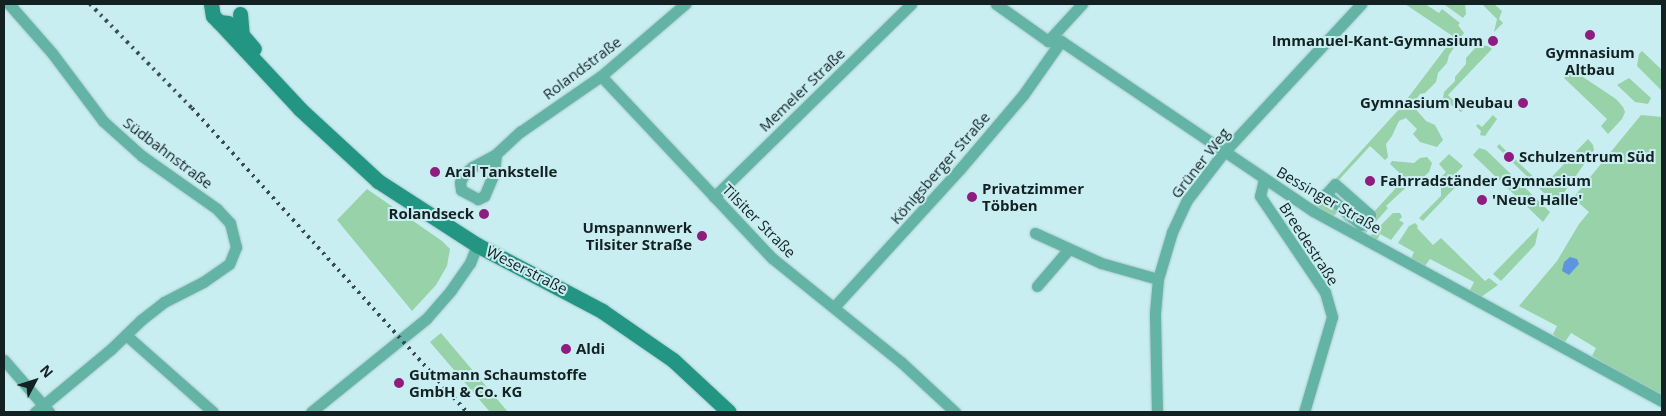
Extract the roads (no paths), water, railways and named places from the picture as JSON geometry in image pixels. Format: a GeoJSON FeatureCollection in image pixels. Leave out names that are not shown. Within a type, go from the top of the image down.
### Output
{"type":"FeatureCollection","features":[{"type":"Feature","properties":{"kind":"street","name":"Südbahnstraße"},"geometry":{"type":"LineString","coordinates":[[9,4],[52,53],[103,121],[142,156],[217,209],[230,223],[234,232],[236,247],[229,264],[202,282],[164,302],[126,335]]}},
{"type":"Feature","properties":{"kind":"street","name":"Rolandstraße"},"geometry":{"type":"LineString","coordinates":[[496,154],[520,132],[601,76],[685,4]]}},
{"type":"Feature","properties":{"kind":"street","name":"Memeler Straße"},"geometry":{"type":"LineString","coordinates":[[714,197],[911,4]]}},
{"type":"Feature","properties":{"kind":"street"},"geometry":{"type":"LineString","coordinates":[[996,4],[1048,41],[1061,41]]}},
{"type":"Feature","properties":{"kind":"street"},"geometry":{"type":"LineString","coordinates":[[1048,41],[1082,4]]}},
{"type":"Feature","properties":{"kind":"street","name":"Grüner Weg"},"geometry":{"type":"LineString","coordinates":[[1157,412],[1155,313],[1158,279],[1172,232],[1187,200],[1224,152],[1361,4]]}},
{"type":"Feature","properties":{"kind":"street"},"geometry":{"type":"LineString","coordinates":[[211,11],[234,21],[242,7]]}},
{"type":"Feature","properties":{"kind":"street","name":"Weserstraße"},"geometry":{"type":"LineString","coordinates":[[242,7],[242,35],[322,131]]}},
{"type":"Feature","properties":{"kind":"street","name":"Weserstraße"},"geometry":{"type":"LineString","coordinates":[[211,11],[270,78],[322,131],[378,181],[477,244],[567,291],[636,334],[673,360],[729,412]]}},
{"type":"Feature","properties":{"kind":"street","name":"Bessinger Straße"},"geometry":{"type":"LineString","coordinates":[[1061,41],[1313,211],[1662,401]]}},
{"type":"Feature","properties":{"kind":"street","name":"Königsberger Straße"},"geometry":{"type":"LineString","coordinates":[[834,307],[1023,95],[1061,41]]}},
{"type":"Feature","properties":{"kind":"street","name":"Tilsiter Straße"},"geometry":{"type":"LineString","coordinates":[[601,76],[772,258],[901,362],[954,412]]}},
{"type":"Feature","properties":{"kind":"street","name":"Breedestraße"},"geometry":{"type":"LineString","coordinates":[[1264,179],[1260,196],[1325,292],[1332,317],[1304,412]]}},
{"type":"Feature","properties":{"kind":"street"},"geometry":{"type":"LineString","coordinates":[[1035,233],[1068,250],[1101,263],[1158,279]]}},
{"type":"Feature","properties":{"kind":"street"},"geometry":{"type":"LineString","coordinates":[[310,412],[426,319],[451,290],[470,262],[477,244]]}},
{"type":"Feature","properties":{"kind":"street"},"geometry":{"type":"LineString","coordinates":[[1037,286],[1068,250]]}},
{"type":"Feature","properties":{"kind":"street"},"geometry":{"type":"LineString","coordinates":[[4,360],[42,410],[126,335],[213,412]]}},
{"type":"Feature","properties":{"kind":"water"},"geometry":{"type":"Polygon","coordinates":[[[1570,257],[1577,259],[1579,264],[1569,275],[1562,271],[1564,262],[1570,257]]]}},
{"type":"Feature","properties":{"kind":"railway"},"geometry":{"type":"LineString","coordinates":[[90,4],[192,108],[467,412]]}},
{"type":"Feature","properties":{"kind":"place","name":"Gymnasium Altbau"},"geometry":{"type":"Point","coordinates":[1590,35]}},
{"type":"Feature","properties":{"kind":"place","name":"Immanuel-Kant-Gymnasium"},"geometry":{"type":"Point","coordinates":[1493,41]}},
{"type":"Feature","properties":{"kind":"place","name":"Gymnasium Neubau"},"geometry":{"type":"Point","coordinates":[1523,103]}},
{"type":"Feature","properties":{"kind":"place","name":"Schulzentrum Süd"},"geometry":{"type":"Point","coordinates":[1509,157]}},
{"type":"Feature","properties":{"kind":"place","name":"Aral Tankstelle"},"geometry":{"type":"Point","coordinates":[435,172]}},
{"type":"Feature","properties":{"kind":"place","name":"Fahrradständer Gymnasium"},"geometry":{"type":"Point","coordinates":[1370,181]}},
{"type":"Feature","properties":{"kind":"place","name":"Privatzimmer Többen"},"geometry":{"type":"Point","coordinates":[972,197]}},
{"type":"Feature","properties":{"kind":"place","name":"'Neue Halle'"},"geometry":{"type":"Point","coordinates":[1482,200]}},
{"type":"Feature","properties":{"kind":"place","name":"Rolandseck"},"geometry":{"type":"Point","coordinates":[484,214]}},
{"type":"Feature","properties":{"kind":"place","name":"Umspannwerk Tilsiter Straße"},"geometry":{"type":"Point","coordinates":[702,236]}},
{"type":"Feature","properties":{"kind":"place","name":"Aldi"},"geometry":{"type":"Point","coordinates":[566,349]}},
{"type":"Feature","properties":{"kind":"place","name":"Gutmann Schaumstoffe GmbH & Co. KG"},"geometry":{"type":"Point","coordinates":[399,383]}}]}
